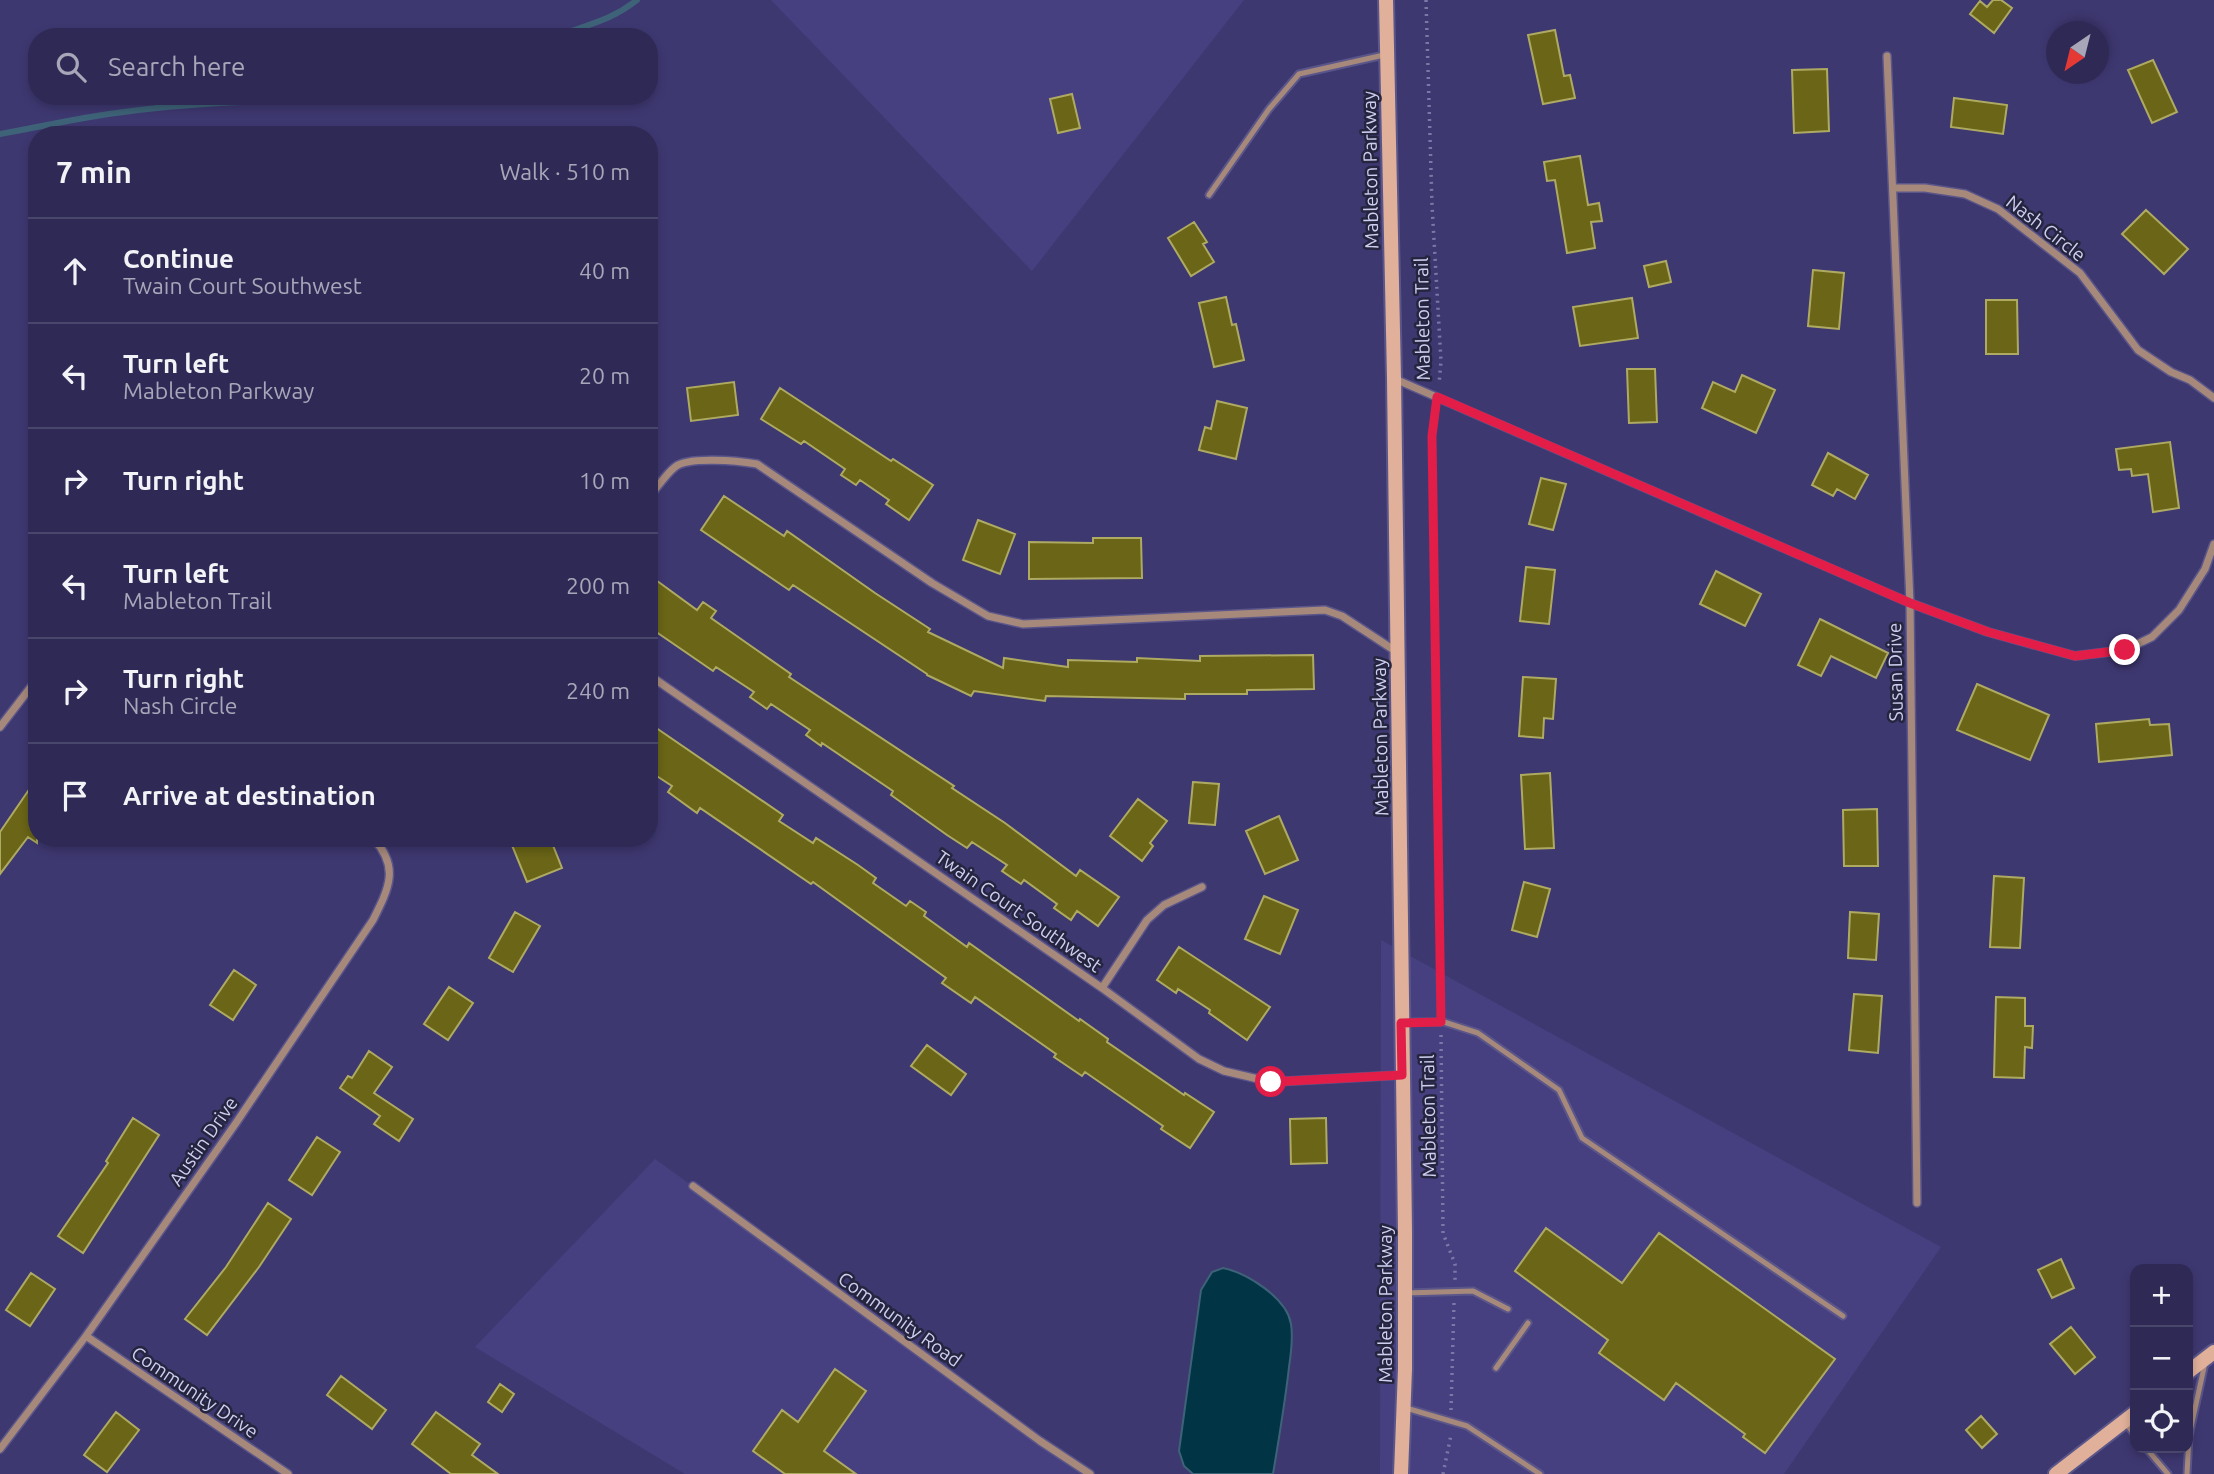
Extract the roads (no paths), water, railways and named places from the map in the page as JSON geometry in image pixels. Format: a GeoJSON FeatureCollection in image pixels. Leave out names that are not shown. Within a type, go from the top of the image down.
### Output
{"type":"FeatureCollection","features":[{"type":"Feature","properties":{"kind":"main road","name":"Mableton Parkway"},"geometry":{"type":"LineString","coordinates":[[1386,0],[1394,378],[1405,1293],[1401,1474]]}},
{"type":"Feature","properties":{"kind":"main road"},"geometry":{"type":"LineString","coordinates":[[2193,1368],[2210,1354]]}},
{"type":"Feature","properties":{"kind":"main road"},"geometry":{"type":"LineString","coordinates":[[2056,1474],[2129,1417]]}},
{"type":"Feature","properties":{"kind":"street","name":"Susan Drive"},"geometry":{"type":"LineString","coordinates":[[1887,56],[1910,603],[1917,1203]]}},
{"type":"Feature","properties":{"kind":"street","name":"Nash Circle"},"geometry":{"type":"LineString","coordinates":[[1894,188],[1925,188],[1965,194],[1998,209],[2080,273],[2138,350],[2171,372],[2190,380],[2214,398]]}},
{"type":"Feature","properties":{"kind":"street"},"geometry":{"type":"LineString","coordinates":[[1394,378],[1910,603],[1988,632],[2075,656],[2125,650],[2152,637],[2179,610],[2205,569],[2214,544]]}},
{"type":"Feature","properties":{"kind":"street"},"geometry":{"type":"LineString","coordinates":[[658,486],[676,465],[705,460],[757,464],[932,583],[988,616],[1023,624],[1325,610],[1342,616],[1398,653]]}},
{"type":"Feature","properties":{"kind":"street","name":"Twain Court Southwest"},"geometry":{"type":"LineString","coordinates":[[658,681],[1102,988],[1199,1059],[1224,1071],[1271,1082],[1402,1075]]}},
{"type":"Feature","properties":{"kind":"street"},"geometry":{"type":"LineString","coordinates":[[0,727],[28,691]]}},
{"type":"Feature","properties":{"kind":"street","name":"Austin Drive"},"geometry":{"type":"LineString","coordinates":[[0,1449],[86,1336],[236,1123],[373,920],[389,880],[389,863],[381,847]]}},
{"type":"Feature","properties":{"kind":"street"},"geometry":{"type":"LineString","coordinates":[[1102,988],[1147,920],[1164,905],[1202,887]]}},
{"type":"Feature","properties":{"kind":"street","name":"Community Road"},"geometry":{"type":"LineString","coordinates":[[693,1186],[1040,1441],[1090,1474]]}},
{"type":"Feature","properties":{"kind":"street","name":"Community Drive"},"geometry":{"type":"LineString","coordinates":[[86,1336],[288,1474]]}},
{"type":"Feature","properties":{"kind":"lane"},"geometry":{"type":"LineString","coordinates":[[1209,195],[1269,109],[1299,74],[1387,54]]}},
{"type":"Feature","properties":{"kind":"lane"},"geometry":{"type":"LineString","coordinates":[[1401,1023],[1441,1022],[1478,1032],[1559,1090],[1582,1138],[1843,1316]]}},
{"type":"Feature","properties":{"kind":"lane"},"geometry":{"type":"LineString","coordinates":[[1405,1293],[1473,1291],[1508,1309]]}},
{"type":"Feature","properties":{"kind":"lane"},"geometry":{"type":"LineString","coordinates":[[1496,1368],[1528,1323]]}},
{"type":"Feature","properties":{"kind":"lane"},"geometry":{"type":"LineString","coordinates":[[2187,1474],[2189,1436],[2210,1354]]}},
{"type":"Feature","properties":{"kind":"lane"},"geometry":{"type":"LineString","coordinates":[[1404,1407],[1467,1426],[1540,1474]]}},
{"type":"Feature","properties":{"kind":"lane"},"geometry":{"type":"LineString","coordinates":[[2150,1453],[2168,1474]]}},
{"type":"Feature","properties":{"kind":"water"},"geometry":{"type":"Polygon","coordinates":[[[1223,1268],[1254,1281],[1274,1296],[1288,1314],[1291,1324],[1292,1340],[1284,1407],[1273,1474],[1193,1474],[1184,1466],[1179,1451],[1201,1290],[1212,1272],[1223,1268]]]}},
{"type":"Feature","properties":{"kind":"waterway"},"geometry":{"type":"LineString","coordinates":[[580,28],[608,18],[637,0]]}},
{"type":"Feature","properties":{"kind":"waterway"},"geometry":{"type":"LineString","coordinates":[[42,126],[144,109],[189,105]]}},
{"type":"Feature","properties":{"kind":"waterway"},"geometry":{"type":"LineString","coordinates":[[0,134],[28,129]]}}]}
